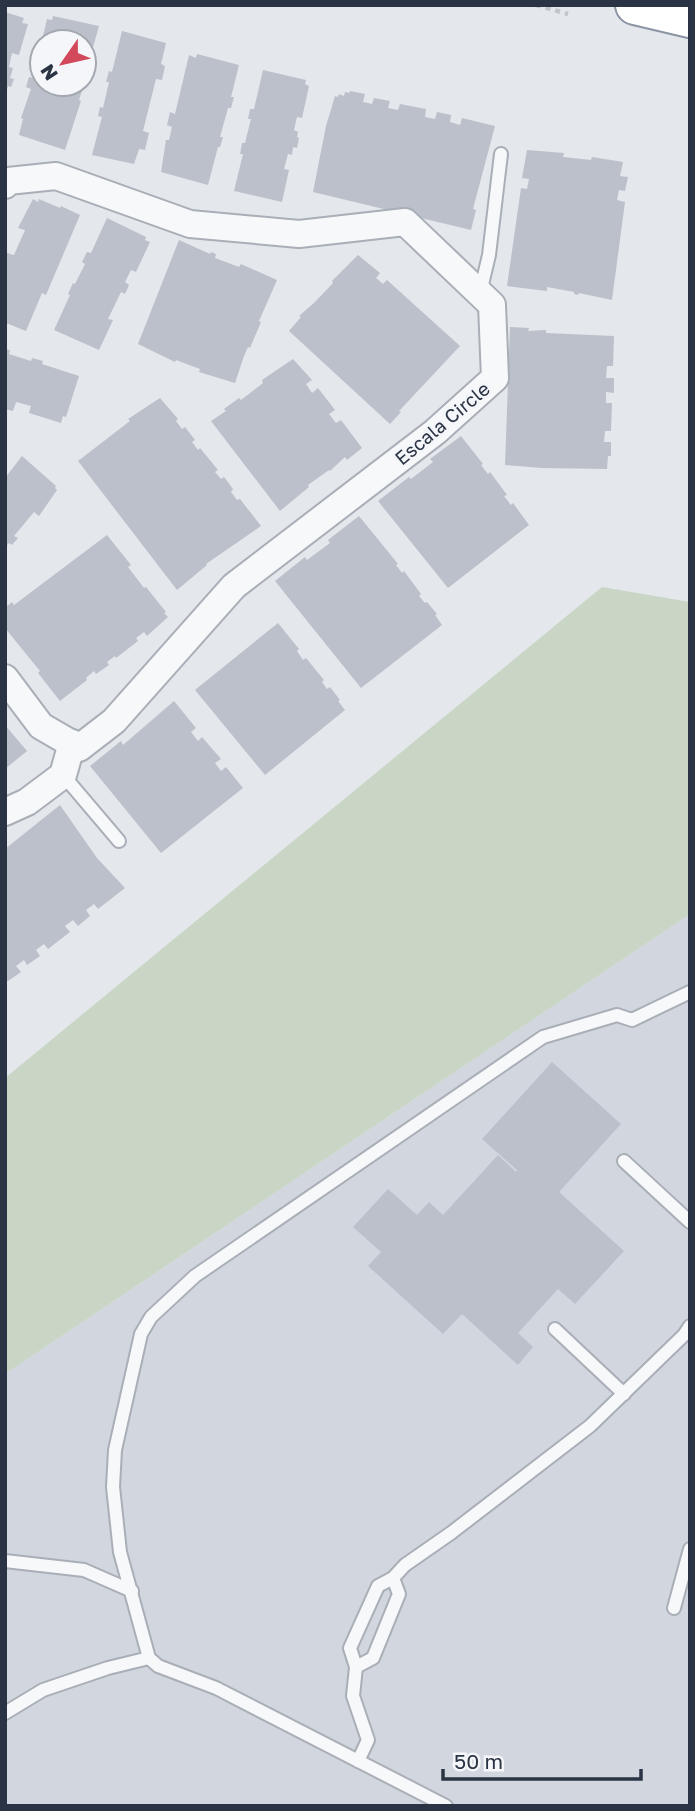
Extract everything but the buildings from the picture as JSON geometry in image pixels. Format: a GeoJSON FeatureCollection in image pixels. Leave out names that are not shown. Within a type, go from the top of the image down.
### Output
{"type":"FeatureCollection","features":[{"type":"Feature","properties":{"kind":"highway"},"geometry":{"type":"LineString","coordinates":[[635,5],[690,18]]}},
{"type":"Feature","properties":{"kind":"street","name":"Escala Circle"},"geometry":{"type":"LineString","coordinates":[[6,182],[56,176],[190,224],[299,234],[405,222],[492,305],[495,379],[435,432],[234,586],[114,722],[79,748],[72,743]]}},
{"type":"Feature","properties":{"kind":"street"},"geometry":{"type":"LineString","coordinates":[[5,678],[41,726],[72,743],[63,775],[27,802],[5,812]]}},
{"type":"Feature","properties":{"kind":"lane"},"geometry":{"type":"LineString","coordinates":[[480,293],[489,255],[501,154]]}},
{"type":"Feature","properties":{"kind":"lane"},"geometry":{"type":"LineString","coordinates":[[63,775],[119,841]]}},
{"type":"Feature","properties":{"kind":"lane"},"geometry":{"type":"LineString","coordinates":[[446,1806],[216,1688],[158,1666],[149,1658],[119,1539],[113,1487],[115,1450],[141,1334],[151,1317],[195,1276],[543,1037],[617,1015],[632,1020],[690,992]]}},
{"type":"Feature","properties":{"kind":"lane"},"geometry":{"type":"LineString","coordinates":[[624,1161],[690,1222]]}},
{"type":"Feature","properties":{"kind":"lane"},"geometry":{"type":"LineString","coordinates":[[358,1761],[368,1740],[353,1696],[356,1667],[350,1648],[378,1586],[393,1578],[405,1565],[590,1426],[684,1335],[690,1326]]}},
{"type":"Feature","properties":{"kind":"lane"},"geometry":{"type":"LineString","coordinates":[[555,1329],[624,1394]]}},
{"type":"Feature","properties":{"kind":"lane"},"geometry":{"type":"LineString","coordinates":[[674,1608],[690,1549]]}},
{"type":"Feature","properties":{"kind":"lane"},"geometry":{"type":"LineString","coordinates":[[5,1561],[84,1570],[132,1591]]}},
{"type":"Feature","properties":{"kind":"lane"},"geometry":{"type":"LineString","coordinates":[[356,1667],[373,1658],[399,1594],[393,1578]]}},
{"type":"Feature","properties":{"kind":"lane"},"geometry":{"type":"LineString","coordinates":[[5,1713],[43,1690],[108,1668],[149,1658]]}},
{"type":"Feature","properties":{"kind":"path"},"geometry":{"type":"LineString","coordinates":[[536,5],[568,14]]}},
{"type":"Feature","properties":{"kind":"shaded area"},"geometry":{"type":"Polygon","coordinates":[[[690,914],[690,1806],[5,1806],[5,1374],[690,914]]]}},
{"type":"Feature","properties":{"kind":"green space"},"geometry":{"type":"Polygon","coordinates":[[[602,587],[690,602],[690,914],[5,1374],[5,1078],[602,587]]]}}]}
